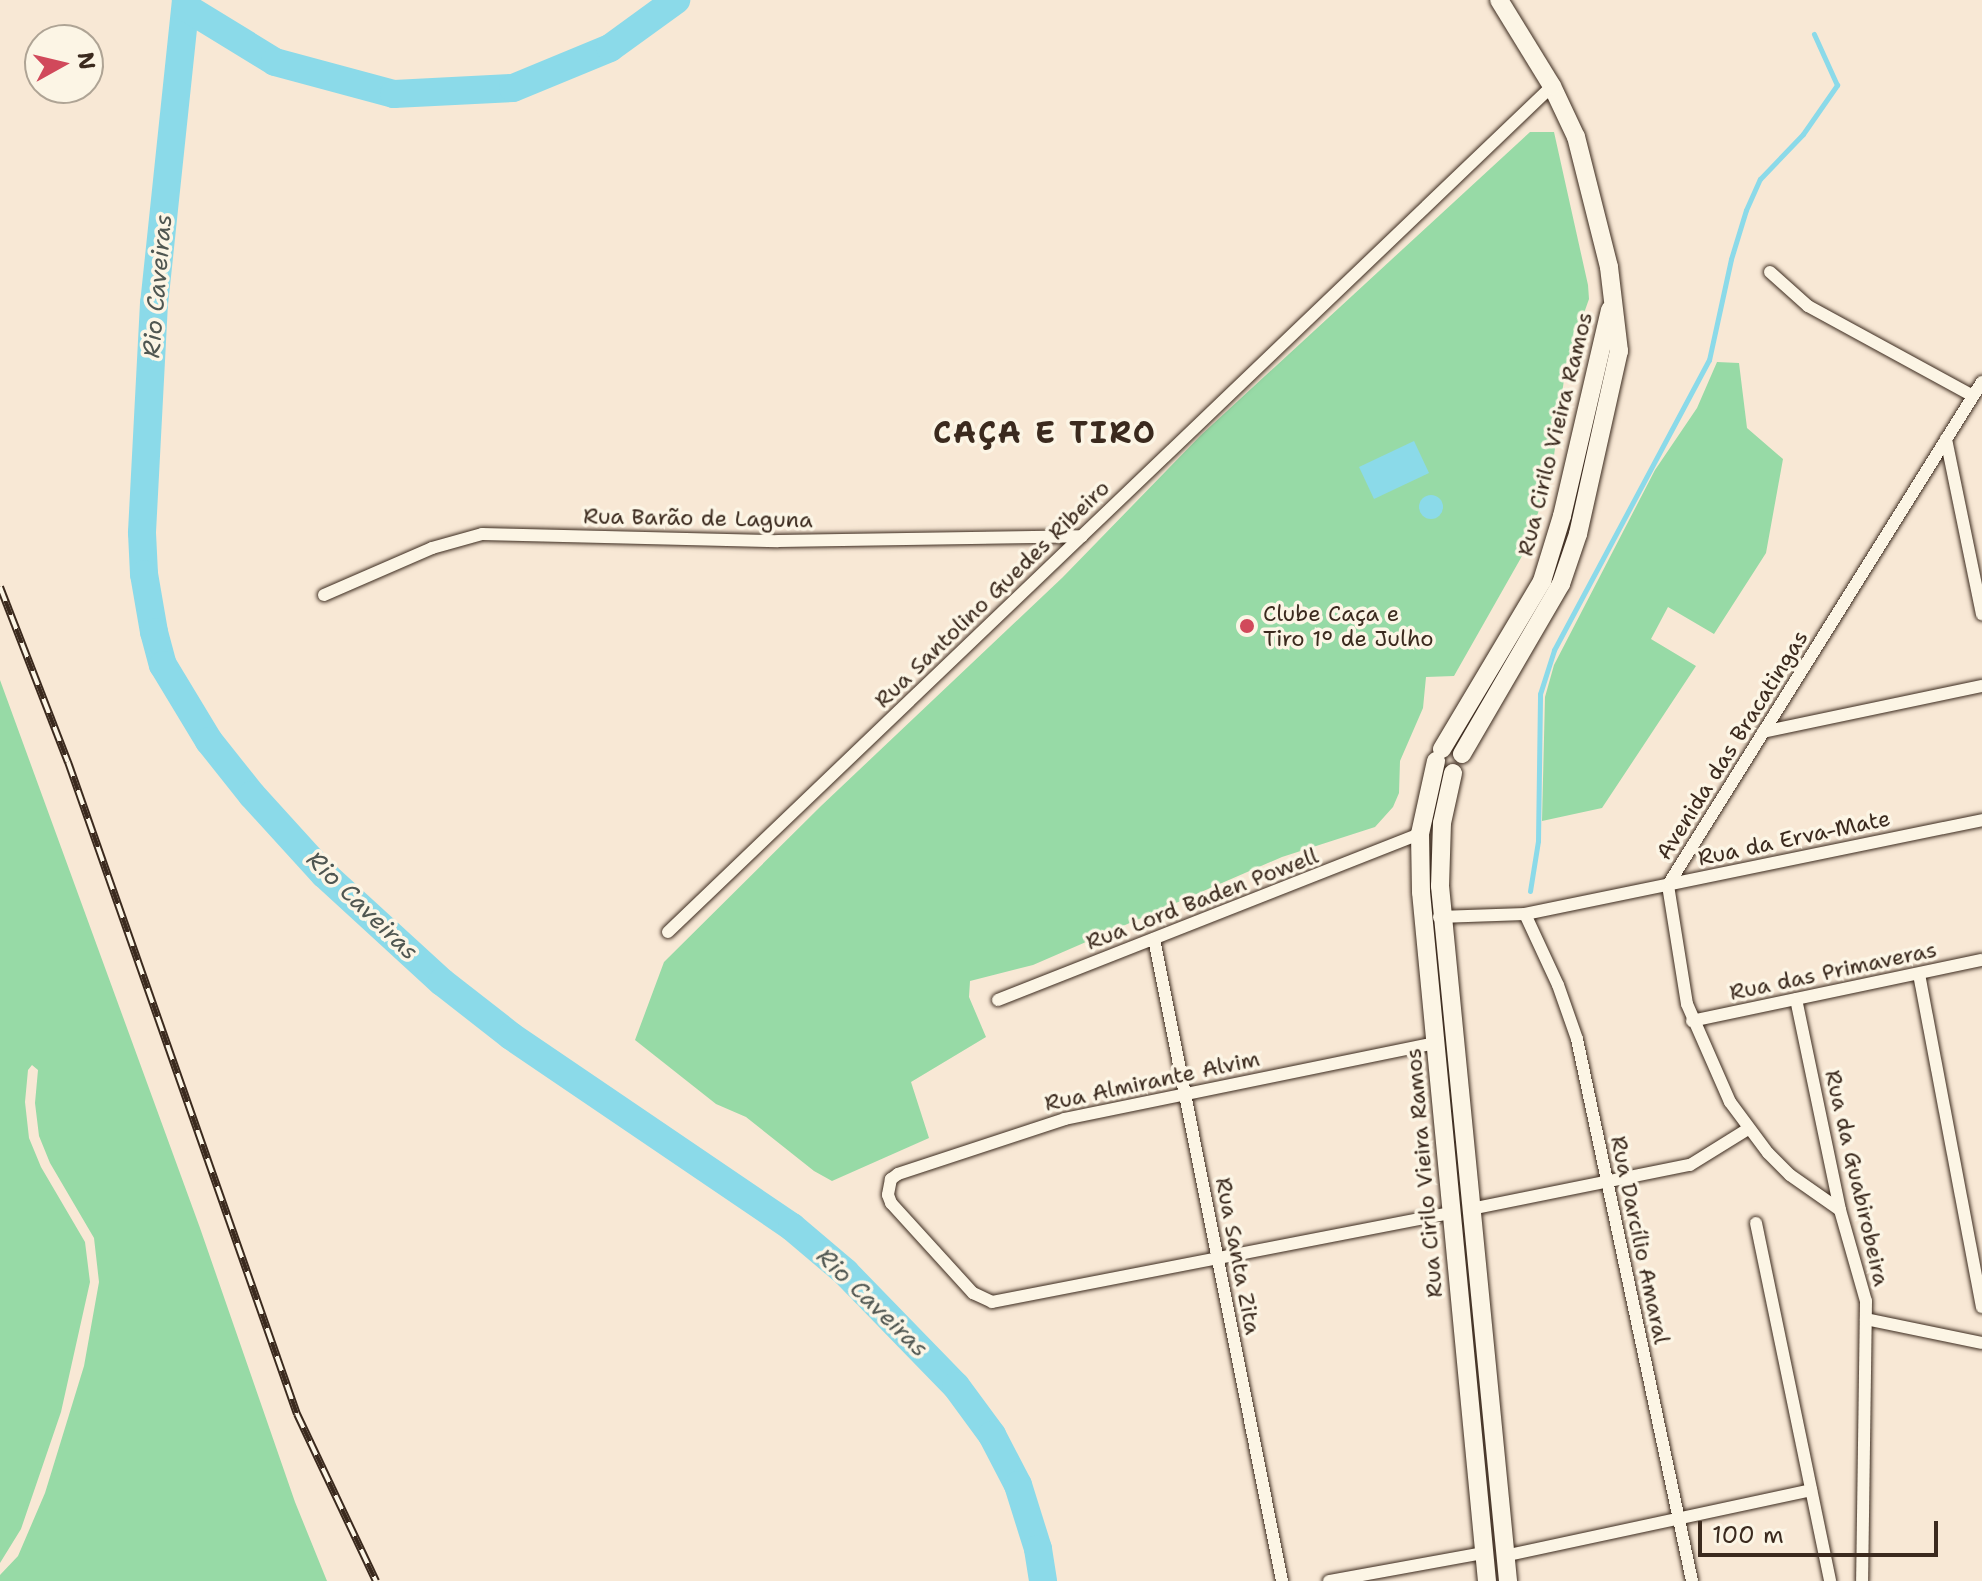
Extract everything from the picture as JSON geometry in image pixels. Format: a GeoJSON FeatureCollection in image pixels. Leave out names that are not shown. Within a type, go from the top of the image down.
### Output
{"type":"FeatureCollection","features":[{"type":"Feature","properties":{"kind":"main road","name":"Rua Cirilo Vieira Ramos"},"geometry":{"type":"LineString","coordinates":[[1462,754],[1557,594],[1578,534],[1617,365],[1619,341],[1614,295],[1583,160],[1568,114],[1499,0]]}},
{"type":"Feature","properties":{"kind":"main road","name":"Rua Cirilo Vieira Ramos"},"geometry":{"type":"LineString","coordinates":[[1487,1581],[1435,1043],[1420,834],[1439,755],[1542,581],[1562,516],[1614,295]]}},
{"type":"Feature","properties":{"kind":"main road"},"geometry":{"type":"LineString","coordinates":[[1451,746],[1462,754],[1462,765],[1453,773],[1440,770],[1439,755],[1451,746]]}},
{"type":"Feature","properties":{"kind":"main road","name":"Rua Cirilo Vieira Ramos"},"geometry":{"type":"LineString","coordinates":[[1453,773],[1440,842],[1443,917],[1508,1581]]}},
{"type":"Feature","properties":{"kind":"street","name":"Rua Santolino Guedes Ribeiro"},"geometry":{"type":"LineString","coordinates":[[668,932],[1552,86]]}},
{"type":"Feature","properties":{"kind":"street"},"geometry":{"type":"LineString","coordinates":[[1770,272],[1808,306],[1973,396]]}},
{"type":"Feature","properties":{"kind":"street","name":"Avenida das Bracatingas"},"geometry":{"type":"LineString","coordinates":[[1840,1210],[1790,1175],[1748,1129],[1716,1075],[1692,1021],[1678,963],[1668,885],[1982,382]]}},
{"type":"Feature","properties":{"kind":"street"},"geometry":{"type":"LineString","coordinates":[[1946,439],[1982,614]]}},
{"type":"Feature","properties":{"kind":"street","name":"Rua Barão de Laguna"},"geometry":{"type":"LineString","coordinates":[[324,595],[432,548],[482,534],[766,541],[1082,536]]}},
{"type":"Feature","properties":{"kind":"street"},"geometry":{"type":"LineString","coordinates":[[1763,732],[1982,686]]}},
{"type":"Feature","properties":{"kind":"street","name":"Rua da Erva-Mate"},"geometry":{"type":"LineString","coordinates":[[1424,917],[1525,914],[1982,820]]}},
{"type":"Feature","properties":{"kind":"street","name":"Rua Lord Baden Powell"},"geometry":{"type":"LineString","coordinates":[[998,1000],[1420,834]]}},
{"type":"Feature","properties":{"kind":"street","name":"Rua Darcílio Amaral"},"geometry":{"type":"LineString","coordinates":[[1525,914],[1568,1010],[1692,1581]]}},
{"type":"Feature","properties":{"kind":"street","name":"Rua Santa Zita"},"geometry":{"type":"LineString","coordinates":[[1154,939],[1282,1581]]}},
{"type":"Feature","properties":{"kind":"street","name":"Rua das Primaveras"},"geometry":{"type":"LineString","coordinates":[[1692,1021],[1982,960]]}},
{"type":"Feature","properties":{"kind":"street"},"geometry":{"type":"LineString","coordinates":[[1919,974],[1982,1307]]}},
{"type":"Feature","properties":{"kind":"street","name":"Rua da Guabirobeira"},"geometry":{"type":"LineString","coordinates":[[1796,999],[1840,1210],[1863,1286],[1866,1319],[1862,1581]]}},
{"type":"Feature","properties":{"kind":"street","name":"Rua Almirante Alvim"},"geometry":{"type":"LineString","coordinates":[[1218,1259],[992,1302],[973,1293],[891,1203],[888,1186],[898,1174],[1038,1127],[1185,1093],[1435,1043]]}},
{"type":"Feature","properties":{"kind":"street"},"geometry":{"type":"LineString","coordinates":[[1471,1209],[1690,1165],[1748,1129]]}},
{"type":"Feature","properties":{"kind":"street"},"geometry":{"type":"LineString","coordinates":[[1218,1259],[1451,1213]]}},
{"type":"Feature","properties":{"kind":"street"},"geometry":{"type":"LineString","coordinates":[[1756,1223],[1830,1581]]}},
{"type":"Feature","properties":{"kind":"street"},"geometry":{"type":"LineString","coordinates":[[1866,1319],[1982,1343]]}},
{"type":"Feature","properties":{"kind":"street"},"geometry":{"type":"LineString","coordinates":[[1504,1556],[1811,1490]]}},
{"type":"Feature","properties":{"kind":"street"},"geometry":{"type":"LineString","coordinates":[[1329,1581],[1483,1553]]}},
{"type":"Feature","properties":{"kind":"green space","name":"Clube Caça e Tiro 1º de Julho"},"geometry":{"type":"Polygon","coordinates":[[[1530,132],[1554,132],[1589,299],[1566,364],[1552,471],[1526,549],[1454,676],[1426,677],[1423,708],[1400,761],[1399,793],[1393,807],[1375,827],[1282,857],[1033,965],[970,981],[969,997],[986,1037],[911,1082],[929,1138],[832,1181],[814,1171],[746,1117],[716,1104],[635,1040],[664,962],[821,806],[1063,577],[1201,435],[1530,132]]]}},
{"type":"Feature","properties":{"kind":"green space"},"geometry":{"type":"Polygon","coordinates":[[[1717,362],[1739,363],[1747,428],[1783,459],[1766,553],[1714,634],[1668,607],[1651,639],[1696,666],[1602,808],[1542,821],[1545,697],[1554,665],[1655,470],[1697,408],[1717,362]]]}},
{"type":"Feature","properties":{"kind":"green space"},"geometry":{"type":"Polygon","coordinates":[[[0,680],[200,1228],[295,1502],[327,1581],[0,1581],[0,1575],[18,1556],[45,1493],[84,1366],[99,1282],[94,1238],[50,1163],[39,1136],[35,1103],[38,1070],[32,1065],[28,1070],[25,1102],[29,1138],[41,1167],[85,1242],[90,1282],[61,1412],[21,1529],[0,1563],[0,680]]]}},
{"type":"Feature","properties":{"kind":"water"},"geometry":{"type":"Polygon","coordinates":[[[1414,441],[1429,473],[1374,499],[1359,467],[1414,441]]]}},
{"type":"Feature","properties":{"kind":"water"},"geometry":{"type":"Polygon","coordinates":[[[1431,495],[1439,499],[1443,507],[1439,515],[1431,519],[1423,515],[1419,507],[1423,499],[1431,495]]]}},
{"type":"Feature","properties":{"kind":"waterway"},"geometry":{"type":"LineString","coordinates":[[174,0],[187,8]]}},
{"type":"Feature","properties":{"kind":"waterway","name":"Rio Caveiras"},"geometry":{"type":"LineString","coordinates":[[186,0],[154,303],[142,533],[144,574],[163,665],[209,741],[252,795],[324,874],[442,982],[511,1036],[792,1227],[845,1272],[956,1386],[992,1435],[1018,1485],[1038,1549],[1043,1581]]}},
{"type":"Feature","properties":{"kind":"waterway"},"geometry":{"type":"LineString","coordinates":[[187,8],[275,62],[394,94],[513,88],[610,48],[676,0]]}},
{"type":"Feature","properties":{"kind":"waterway"},"geometry":{"type":"LineString","coordinates":[[1530,891],[1538,841],[1540,694],[1554,650],[1709,360],[1731,259],[1746,210],[1760,179],[1803,134],[1837,85],[1814,34]]}},
{"type":"Feature","properties":{"kind":"railway"},"geometry":{"type":"LineString","coordinates":[[0,587],[68,762],[297,1414],[376,1581]]}},
{"type":"Feature","properties":{"kind":"place","name":"Clube Caça e Tiro 1º de Julho"},"geometry":{"type":"Point","coordinates":[1247,626]}},
{"type":"Feature","properties":{"kind":"district","name":"CAÇA E TIRO"},"geometry":{"type":"Point","coordinates":[1045,433]}}]}
